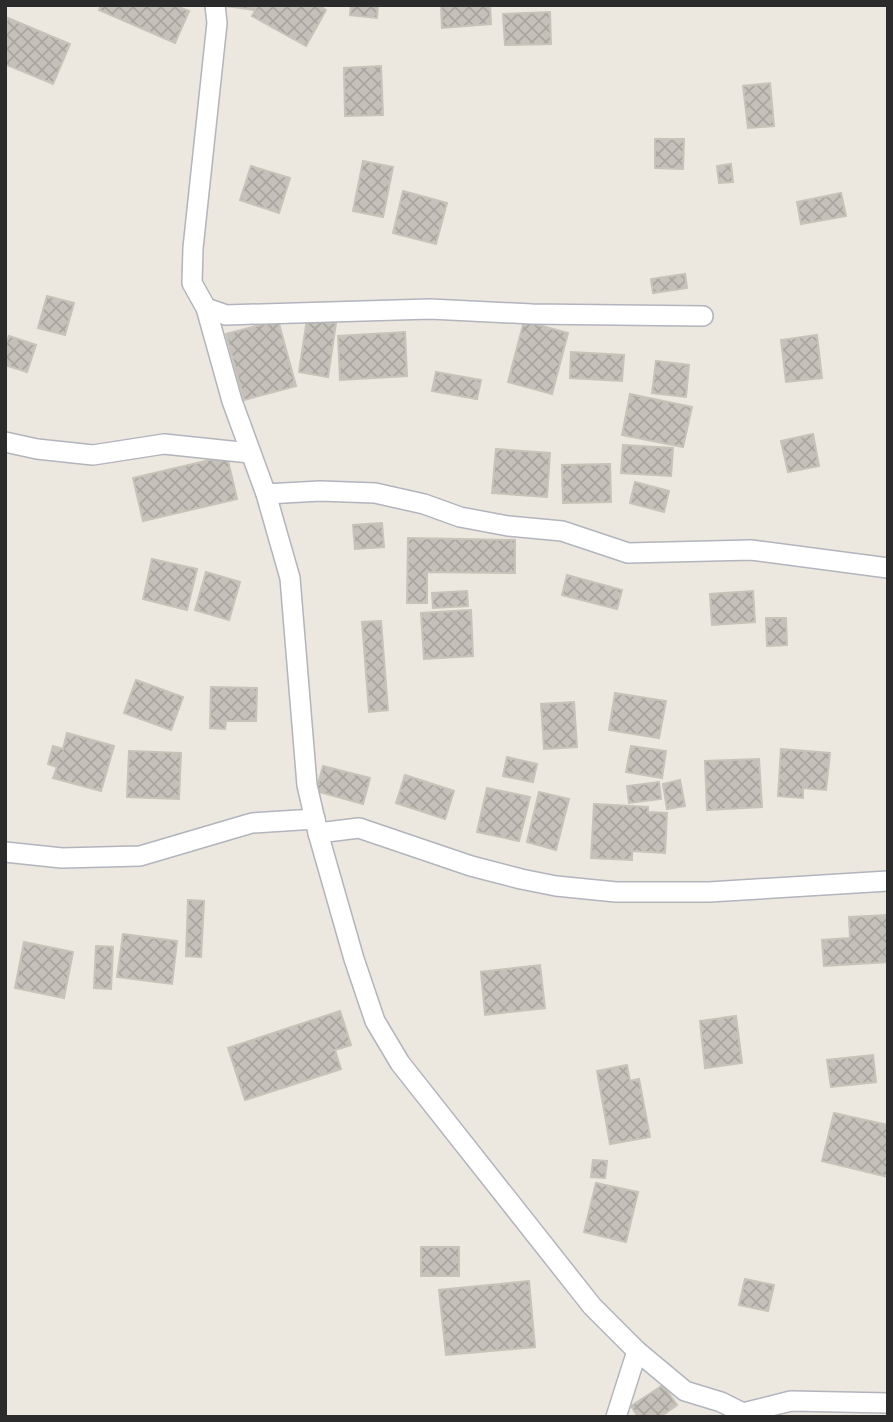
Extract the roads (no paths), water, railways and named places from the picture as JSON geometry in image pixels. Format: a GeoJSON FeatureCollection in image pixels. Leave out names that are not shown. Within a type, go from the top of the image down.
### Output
{"type":"FeatureCollection","features":[{"type":"Feature","properties":{"kind":"street"},"geometry":{"type":"LineString","coordinates":[[215,5],[216,36],[192,248],[192,284],[206,308],[232,401],[266,494],[290,578],[307,785],[354,959],[375,1021],[394,1052],[465,1147],[593,1306],[637,1351],[685,1391],[721,1402],[743,1413],[791,1401],[888,1403]]}},
{"type":"Feature","properties":{"kind":"street"},"geometry":{"type":"LineString","coordinates":[[206,308],[226,315],[430,309],[531,314],[704,316]]}},
{"type":"Feature","properties":{"kind":"street"},"geometry":{"type":"LineString","coordinates":[[5,442],[37,449],[93,454],[164,444],[250,453]]}},
{"type":"Feature","properties":{"kind":"street"},"geometry":{"type":"LineString","coordinates":[[266,494],[320,491],[375,493],[424,504],[460,517],[508,526],[562,531],[628,554],[751,550],[888,568]]}},
{"type":"Feature","properties":{"kind":"street"},"geometry":{"type":"LineString","coordinates":[[5,852],[62,858],[139,856],[252,823],[359,828],[471,866],[556,886],[616,891],[709,892],[834,882],[888,881]]}},
{"type":"Feature","properties":{"kind":"street"},"geometry":{"type":"LineString","coordinates":[[615,1417],[637,1351]]}}]}
